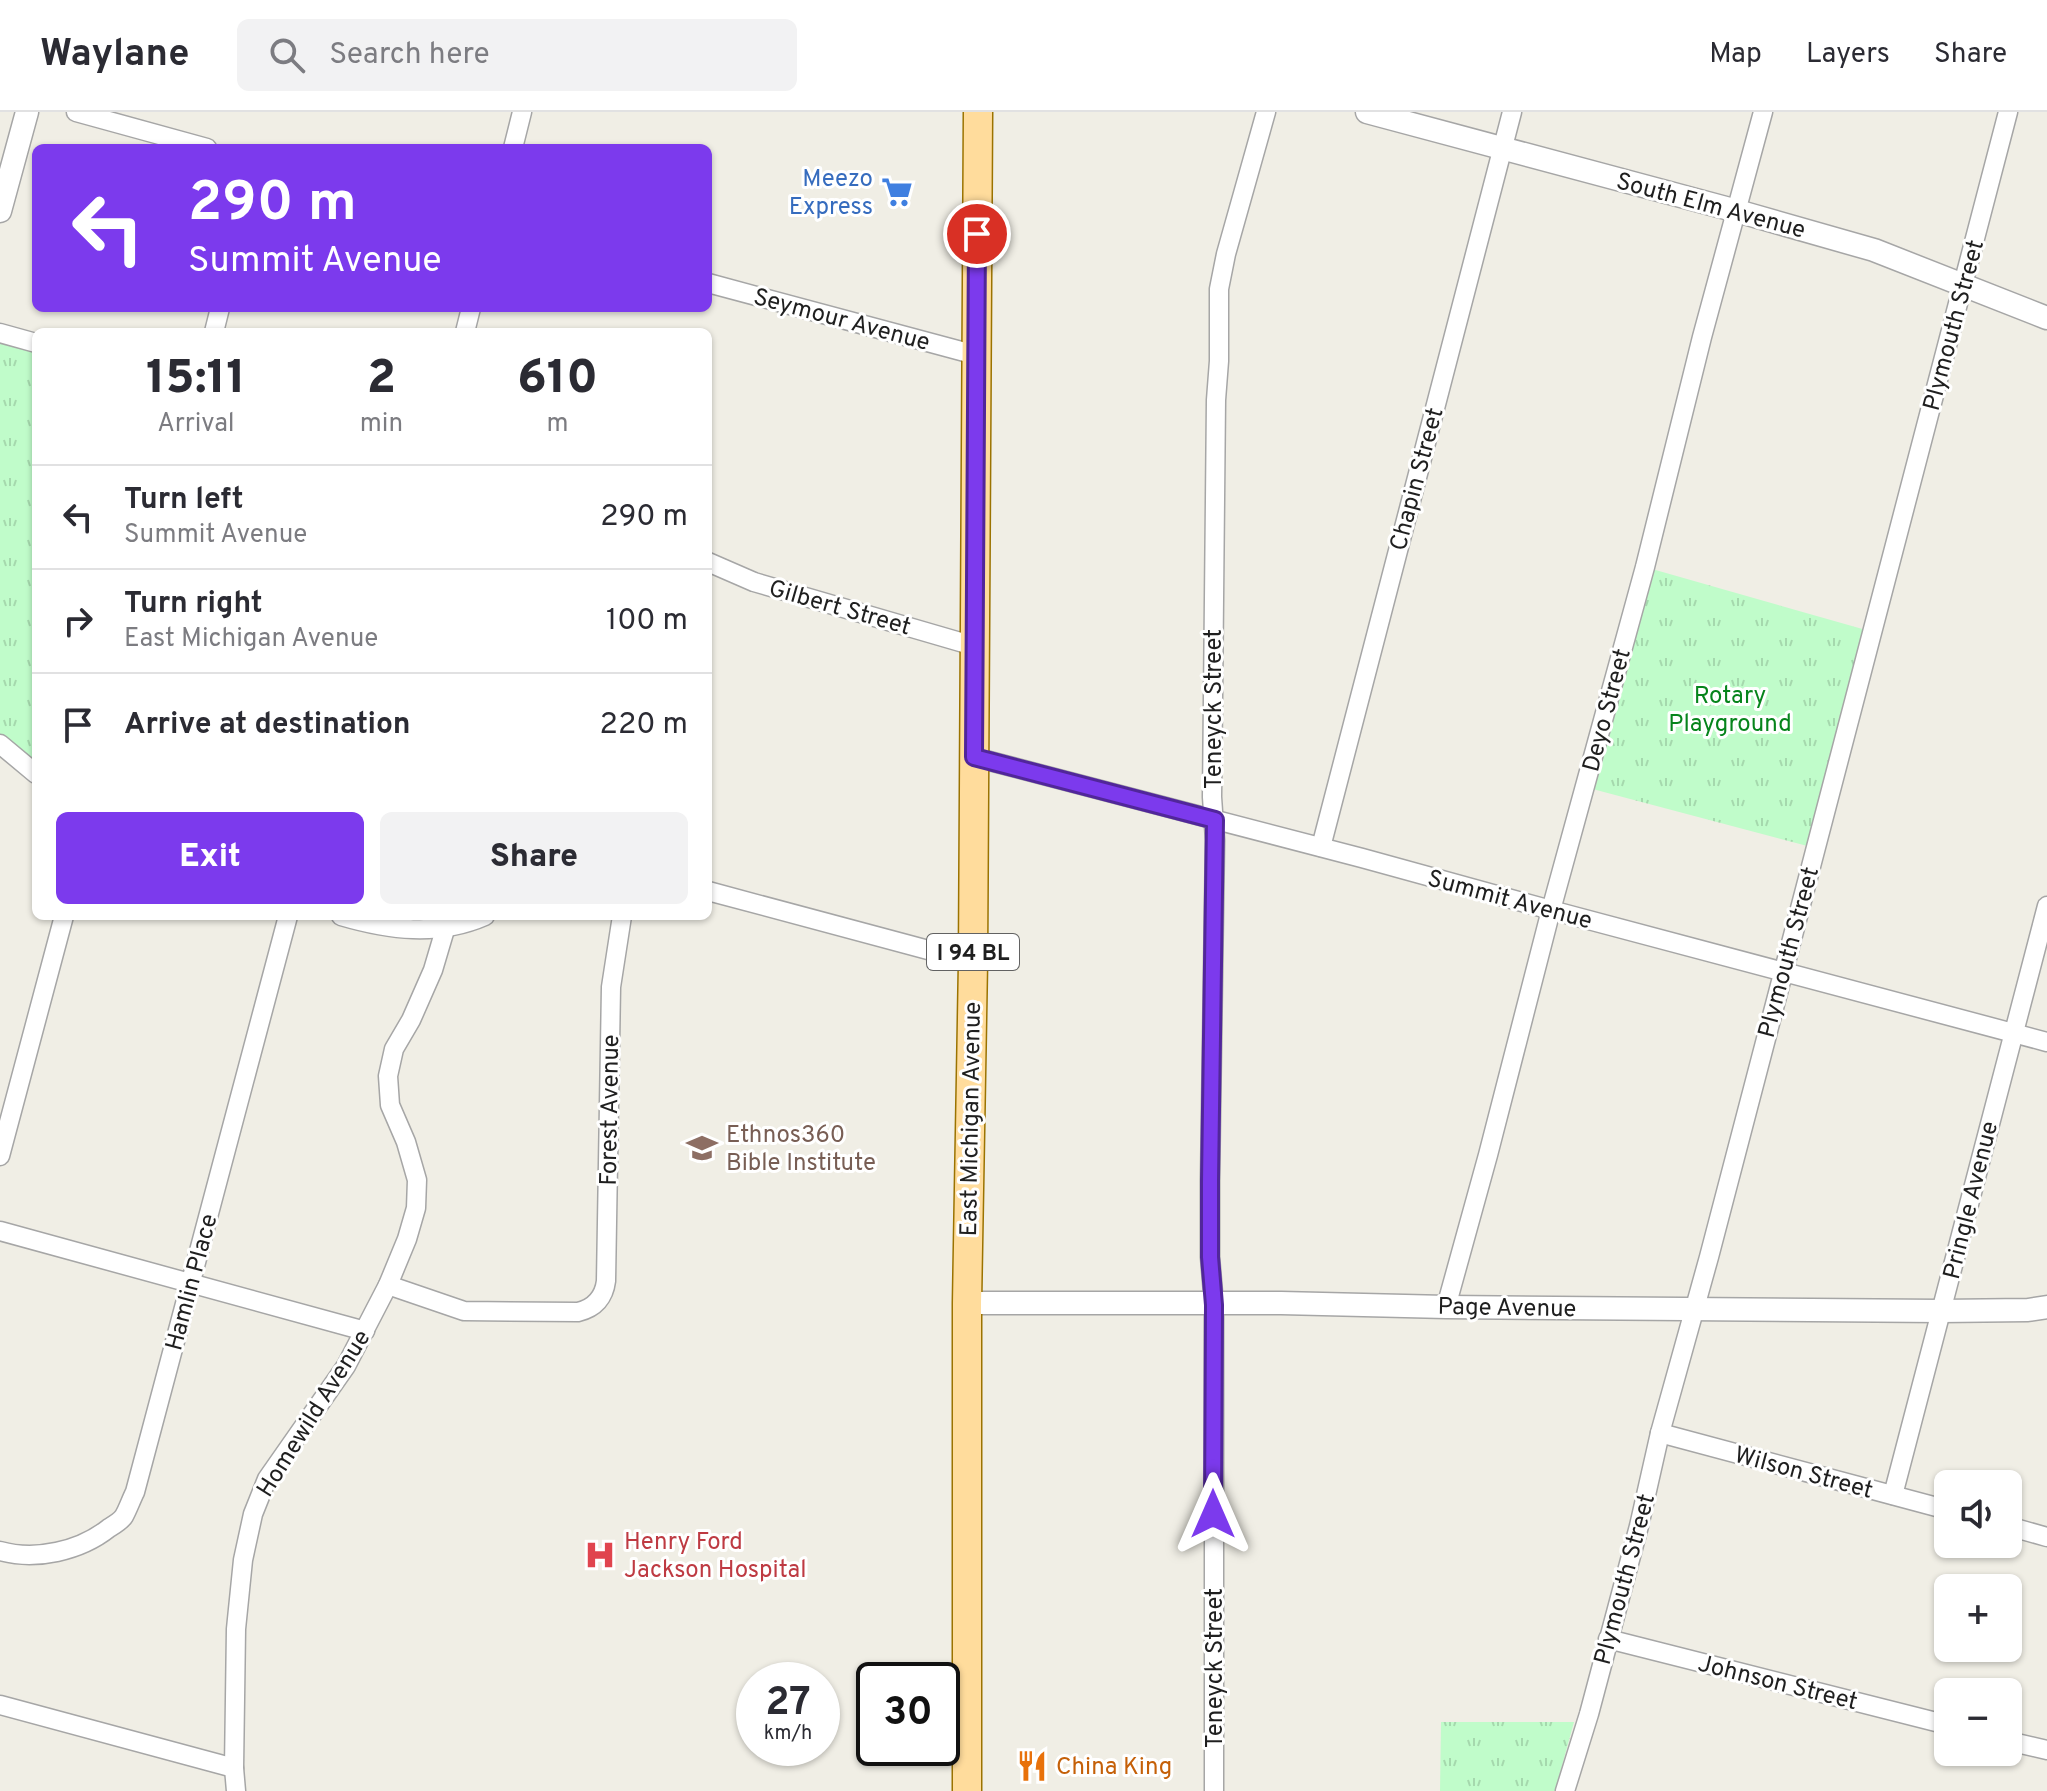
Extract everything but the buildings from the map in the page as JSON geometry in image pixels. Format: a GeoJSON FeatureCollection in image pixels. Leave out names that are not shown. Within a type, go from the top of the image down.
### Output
{"type":"FeatureCollection","features":[{"type":"Feature","properties":{"kind":"main road","name":"East Michigan Avenue"},"geometry":{"type":"LineString","coordinates":[[967,1791],[967,1303],[973,962],[978,112]]}},
{"type":"Feature","properties":{"kind":"street"},"geometry":{"type":"LineString","coordinates":[[0,211],[27,112]]}},
{"type":"Feature","properties":{"kind":"street"},"geometry":{"type":"LineString","coordinates":[[76,112],[192,144]]}},
{"type":"Feature","properties":{"kind":"street"},"geometry":{"type":"LineString","coordinates":[[514,144],[522,112]]}},
{"type":"Feature","properties":{"kind":"street","name":"Teneyck Street"},"geometry":{"type":"LineString","coordinates":[[1214,1791],[1214,1305],[1210,1257],[1210,1167],[1219,289],[1266,112]]}},
{"type":"Feature","properties":{"kind":"street","name":"South Elm Avenue"},"geometry":{"type":"LineString","coordinates":[[1367,112],[1874,250],[2047,318]]}},
{"type":"Feature","properties":{"kind":"street","name":"Chapin Street"},"geometry":{"type":"LineString","coordinates":[[1321,847],[1512,112]]}},
{"type":"Feature","properties":{"kind":"street","name":"Deyo Street"},"geometry":{"type":"LineString","coordinates":[[1446,1307],[1645,567],[1702,337],[1763,112]]}},
{"type":"Feature","properties":{"kind":"street","name":"Plymouth Street"},"geometry":{"type":"LineString","coordinates":[[1565,1791],[1589,1714],[1639,1526],[1660,1433],[2008,112]]}},
{"type":"Feature","properties":{"kind":"street","name":"Seymour Avenue"},"geometry":{"type":"LineString","coordinates":[[712,284],[976,355]]}},
{"type":"Feature","properties":{"kind":"street"},"geometry":{"type":"LineString","coordinates":[[0,333],[32,342]]}},
{"type":"Feature","properties":{"kind":"street","name":"Gilbert Street"},"geometry":{"type":"LineString","coordinates":[[712,564],[754,582],[974,646]]}},
{"type":"Feature","properties":{"kind":"street"},"geometry":{"type":"LineString","coordinates":[[0,744],[32,771]]}},
{"type":"Feature","properties":{"kind":"street","name":"Summit Avenue"},"geometry":{"type":"LineString","coordinates":[[974,757],[2047,1042]]}},
{"type":"Feature","properties":{"kind":"street"},"geometry":{"type":"LineString","coordinates":[[712,892],[973,962]]}},
{"type":"Feature","properties":{"kind":"street","name":"Pringle Avenue"},"geometry":{"type":"LineString","coordinates":[[1893,1495],[2047,906]]}},
{"type":"Feature","properties":{"kind":"street"},"geometry":{"type":"LineString","coordinates":[[0,1156],[63,920]]}},
{"type":"Feature","properties":{"kind":"street","name":"Hamlin Place"},"geometry":{"type":"LineString","coordinates":[[0,1551],[30,1554],[79,1547],[123,1518],[135,1492],[287,920]]}},
{"type":"Feature","properties":{"kind":"street"},"geometry":{"type":"LineString","coordinates":[[356,920],[403,930],[476,920]]}},
{"type":"Feature","properties":{"kind":"street","name":"Forest Avenue"},"geometry":{"type":"LineString","coordinates":[[388,1285],[464,1311],[578,1312],[587,1310],[604,1293],[611,987],[621,920]]}},
{"type":"Feature","properties":{"kind":"street","name":"Homewild Avenue"},"geometry":{"type":"LineString","coordinates":[[236,1791],[236,1629],[243,1560],[253,1514],[267,1479],[346,1366],[388,1285],[407,1239],[416,1208],[417,1180],[406,1142],[390,1105],[388,1076],[394,1049],[411,1020],[433,970],[448,922]]}},
{"type":"Feature","properties":{"kind":"street"},"geometry":{"type":"LineString","coordinates":[[0,1231],[365,1331]]}},
{"type":"Feature","properties":{"kind":"street","name":"Page Avenue"},"geometry":{"type":"LineString","coordinates":[[967,1303],[1281,1303],[1941,1311],[2047,1307]]}},
{"type":"Feature","properties":{"kind":"street","name":"Wilson Street"},"geometry":{"type":"LineString","coordinates":[[1660,1433],[1934,1506]]}},
{"type":"Feature","properties":{"kind":"street"},"geometry":{"type":"LineString","coordinates":[[2022,1530],[2047,1537]]}},
{"type":"Feature","properties":{"kind":"street","name":"Johnson Street"},"geometry":{"type":"LineString","coordinates":[[1608,1639],[1934,1721]]}},
{"type":"Feature","properties":{"kind":"street"},"geometry":{"type":"LineString","coordinates":[[0,1705],[234,1768]]}},
{"type":"Feature","properties":{"kind":"street"},"geometry":{"type":"LineString","coordinates":[[2022,1744],[2047,1750]]}},
{"type":"Feature","properties":{"kind":"green space"},"geometry":{"type":"Polygon","coordinates":[[[0,333],[32,342],[32,771],[0,744],[0,333]]]}},
{"type":"Feature","properties":{"kind":"green space","name":"Rotary Playground"},"geometry":{"type":"Polygon","coordinates":[[[1645,567],[1873,632],[1815,848],[1585,787],[1645,567]]]}},
{"type":"Feature","properties":{"kind":"green space"},"geometry":{"type":"Polygon","coordinates":[[[1441,1722],[1574,1722],[1555,1791],[1440,1791],[1441,1722]]]}},
{"type":"Feature","properties":{"kind":"place","name":"Meezo Express"},"geometry":{"type":"Point","coordinates":[897,192]}},
{"type":"Feature","properties":{"kind":"place","name":"Ethnos360 Bible Institute"},"geometry":{"type":"Point","coordinates":[702,1148]}},
{"type":"Feature","properties":{"kind":"place","name":"Henry Ford Jackson Hospital"},"geometry":{"type":"Point","coordinates":[600,1555]}},
{"type":"Feature","properties":{"kind":"place","name":"China King"},"geometry":{"type":"Point","coordinates":[1032,1766]}},
{"type":"Feature","properties":{"kind":"route"},"geometry":{"type":"LineString","coordinates":[[977,234],[974,757],[1215,820],[1210,1085],[1210,1257],[1214,1305],[1213,1514]]}}]}
